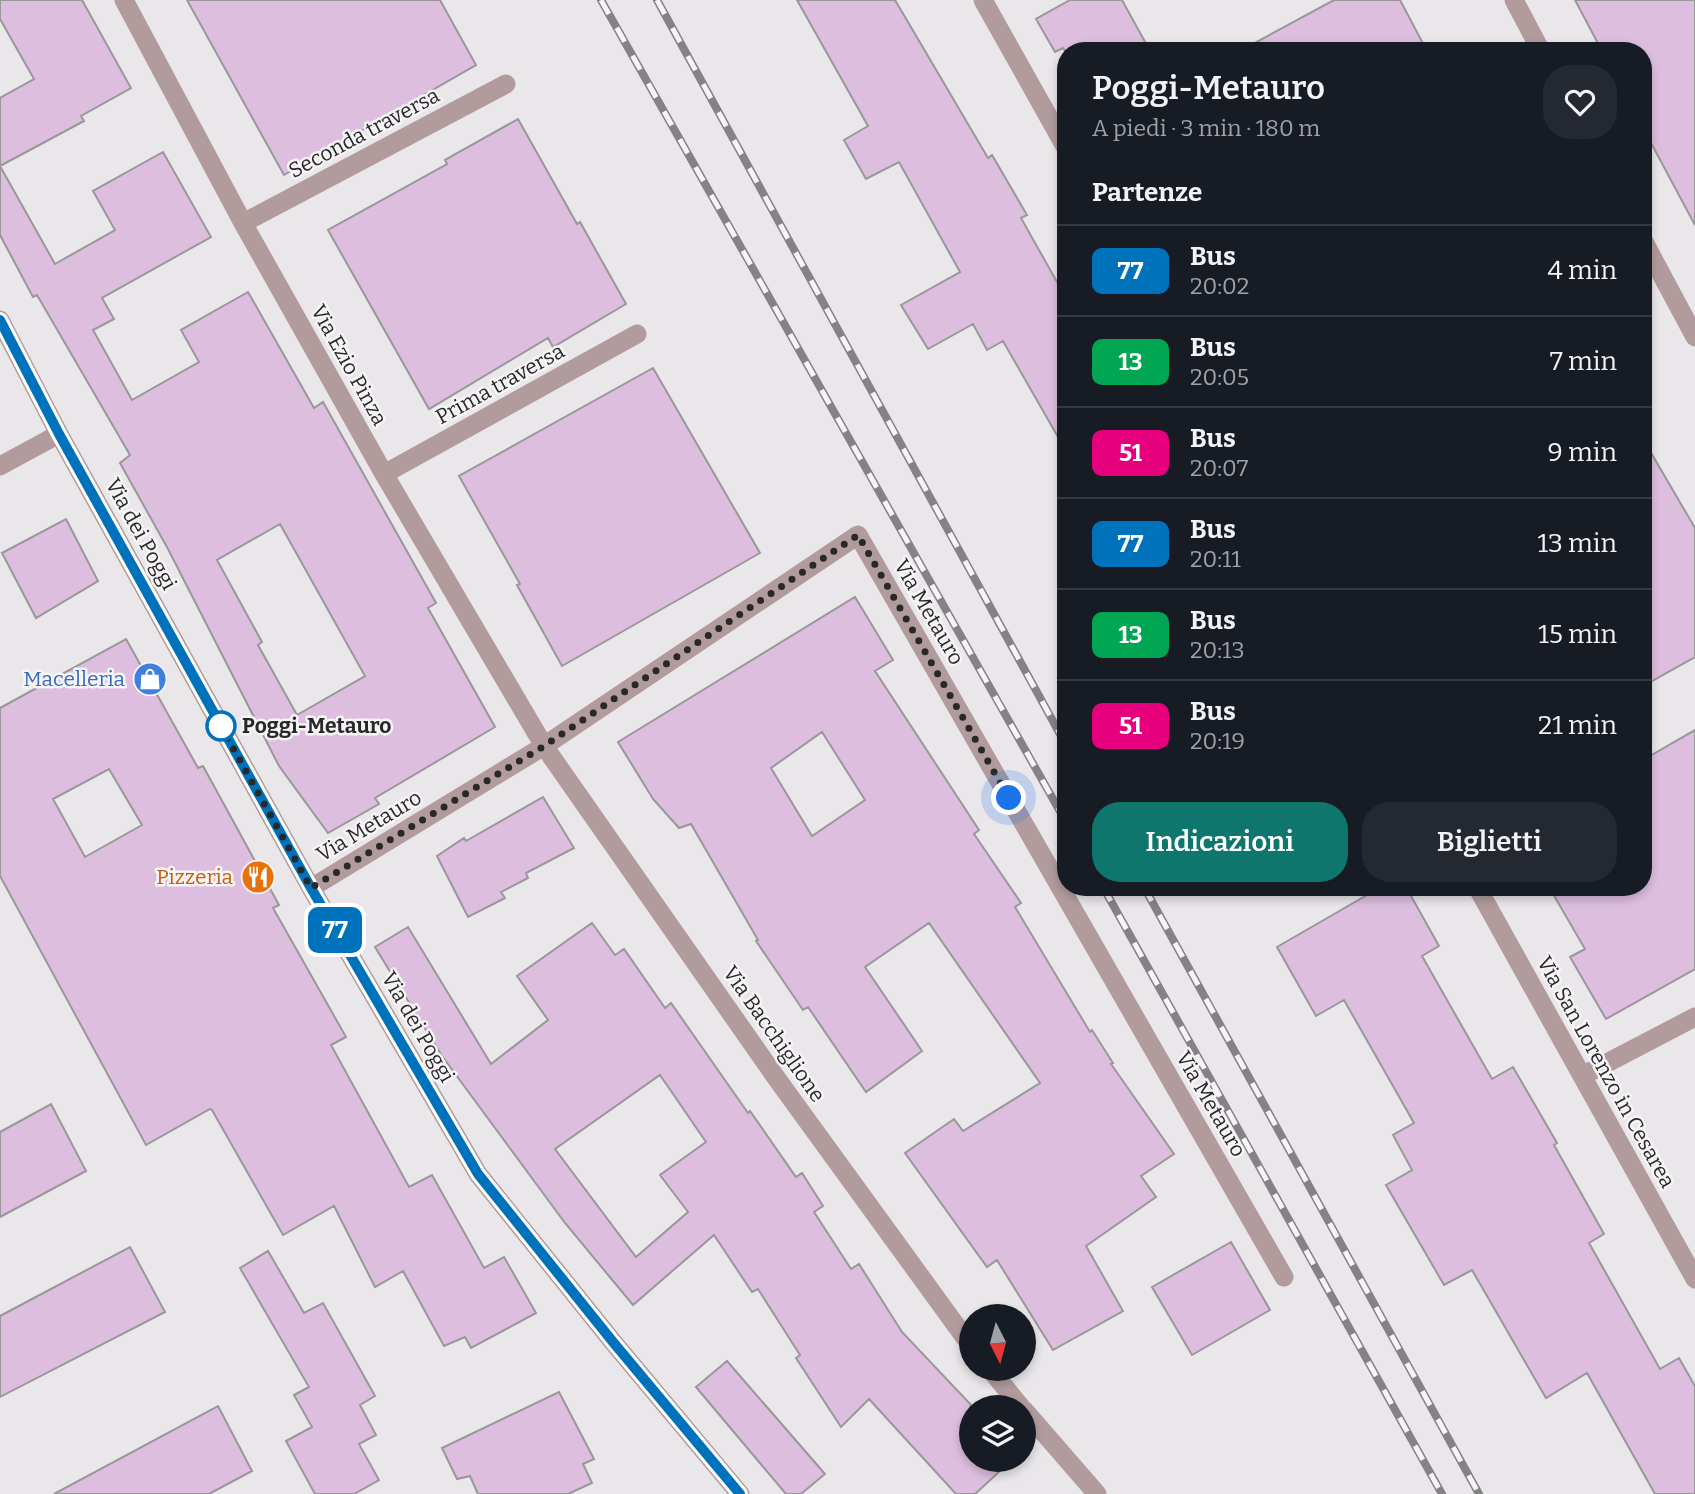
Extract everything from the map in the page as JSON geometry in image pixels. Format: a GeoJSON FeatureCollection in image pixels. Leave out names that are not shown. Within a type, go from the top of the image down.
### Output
{"type":"FeatureCollection","features":[{"type":"Feature","properties":{"kind":"street","name":"Via Ezio Pinza"},"geometry":{"type":"LineString","coordinates":[[124,0],[243,223],[384,474],[544,746]]}},
{"type":"Feature","properties":{"kind":"street"},"geometry":{"type":"LineString","coordinates":[[983,0],[1057,132]]}},
{"type":"Feature","properties":{"kind":"street"},"geometry":{"type":"LineString","coordinates":[[1514,0],[1536,42]]}},
{"type":"Feature","properties":{"kind":"street","name":"Seconda traversa"},"geometry":{"type":"LineString","coordinates":[[243,223],[506,84]]}},
{"type":"Feature","properties":{"kind":"street"},"geometry":{"type":"LineString","coordinates":[[1652,257],[1695,337]]}},
{"type":"Feature","properties":{"kind":"street","name":"Via dei Poggi"},"geometry":{"type":"LineString","coordinates":[[0,320],[59,434],[311,888],[478,1174],[740,1494]]}},
{"type":"Feature","properties":{"kind":"street","name":"Prima traversa"},"geometry":{"type":"LineString","coordinates":[[384,474],[637,334]]}},
{"type":"Feature","properties":{"kind":"street"},"geometry":{"type":"LineString","coordinates":[[0,466],[59,434]]}},
{"type":"Feature","properties":{"kind":"street","name":"Via Metauro"},"geometry":{"type":"LineString","coordinates":[[311,888],[544,746],[858,535],[1057,882]]}},
{"type":"Feature","properties":{"kind":"street","name":"Via Bacchiglione"},"geometry":{"type":"LineString","coordinates":[[544,746],[777,1079],[959,1329]]}},
{"type":"Feature","properties":{"kind":"street","name":"Via Metauro"},"geometry":{"type":"LineString","coordinates":[[1065,896],[1284,1277]]}},
{"type":"Feature","properties":{"kind":"street","name":"Via San Lorenzo in Cesarea"},"geometry":{"type":"LineString","coordinates":[[1482,896],[1695,1279]]}},
{"type":"Feature","properties":{"kind":"street"},"geometry":{"type":"LineString","coordinates":[[1582,1076],[1695,1017]]}},
{"type":"Feature","properties":{"kind":"street"},"geometry":{"type":"LineString","coordinates":[[999,1381],[1011,1395]]}},
{"type":"Feature","properties":{"kind":"street"},"geometry":{"type":"LineString","coordinates":[[1036,1425],[1097,1494]]}},
{"type":"Feature","properties":{"kind":"building"},"geometry":{"type":"Polygon","coordinates":[[[0,0],[82,0],[131,88],[81,116],[84,121],[0,166],[0,98],[34,79],[0,19],[0,0]]]}},
{"type":"Feature","properties":{"kind":"building"},"geometry":{"type":"Polygon","coordinates":[[[187,0],[440,0],[476,65],[284,175],[187,0]]]}},
{"type":"Feature","properties":{"kind":"building"},"geometry":{"type":"Polygon","coordinates":[[[797,0],[895,0],[988,158],[992,155],[1027,215],[1021,218],[1057,282],[1057,435],[1003,341],[987,350],[973,324],[928,349],[901,305],[960,272],[899,162],[866,179],[844,140],[868,126],[797,0]]]}},
{"type":"Feature","properties":{"kind":"building"},"geometry":{"type":"Polygon","coordinates":[[[1070,0],[1122,0],[1145,42],[1057,42],[1055,52],[1036,19],[1070,0]]]}},
{"type":"Feature","properties":{"kind":"building"},"geometry":{"type":"Polygon","coordinates":[[[1334,0],[1400,0],[1422,42],[1257,42],[1334,0]]]}},
{"type":"Feature","properties":{"kind":"building"},"geometry":{"type":"Polygon","coordinates":[[[1575,0],[1695,0],[1695,225],[1652,145],[1652,42],[1597,42],[1575,0]]]}},
{"type":"Feature","properties":{"kind":"building"},"geometry":{"type":"Polygon","coordinates":[[[518,119],[626,304],[553,347],[548,338],[429,409],[328,230],[447,164],[445,160],[518,119]]]}},
{"type":"Feature","properties":{"kind":"building"},"geometry":{"type":"Polygon","coordinates":[[[163,152],[211,237],[102,298],[114,319],[93,330],[132,400],[199,362],[181,330],[248,292],[314,408],[323,402],[436,603],[428,608],[495,727],[375,798],[379,804],[328,833],[279,766],[168,549],[120,463],[130,455],[37,295],[33,297],[0,235],[0,166],[55,264],[115,230],[93,191],[163,152]],[[280,524],[217,560],[262,642],[258,645],[297,715],[365,676],[280,524]]]}},
{"type":"Feature","properties":{"kind":"building"},"geometry":{"type":"Polygon","coordinates":[[[653,368],[760,553],[562,666],[517,585],[520,584],[459,476],[653,368]]]}},
{"type":"Feature","properties":{"kind":"building"},"geometry":{"type":"Polygon","coordinates":[[[1652,454],[1695,528],[1695,657],[1652,681],[1652,454]]]}},
{"type":"Feature","properties":{"kind":"building"},"geometry":{"type":"Polygon","coordinates":[[[66,519],[98,581],[36,618],[2,553],[66,519]]]}},
{"type":"Feature","properties":{"kind":"building"},"geometry":{"type":"Polygon","coordinates":[[[855,597],[893,660],[875,671],[979,830],[974,834],[1021,903],[1015,907],[1090,1032],[1092,1030],[1113,1063],[1111,1064],[1174,1154],[1141,1176],[1156,1197],[1086,1246],[1123,1311],[1053,1350],[1036,1323],[1036,1304],[1024,1304],[997,1260],[987,1267],[905,1153],[954,1119],[963,1131],[1040,1083],[929,923],[865,967],[922,1051],[866,1092],[808,1007],[803,1010],[756,941],[758,940],[691,824],[679,828],[653,799],[618,742],[855,597]],[[822,732],[771,768],[812,836],[865,800],[822,732]]]}},
{"type":"Feature","properties":{"kind":"building"},"geometry":{"type":"Polygon","coordinates":[[[126,639],[198,768],[203,766],[279,905],[273,908],[346,1037],[331,1045],[409,1187],[432,1175],[484,1268],[504,1257],[536,1313],[471,1348],[465,1337],[444,1346],[403,1271],[375,1287],[334,1206],[283,1235],[212,1110],[146,1145],[0,876],[0,708],[126,639]],[[109,769],[53,799],[85,857],[142,825],[109,769]]]}},
{"type":"Feature","properties":{"kind":"building"},"geometry":{"type":"Polygon","coordinates":[[[1695,730],[1695,969],[1606,1019],[1570,957],[1585,949],[1554,896],[1652,896],[1652,755],[1695,730]]]}},
{"type":"Feature","properties":{"kind":"building"},"geometry":{"type":"Polygon","coordinates":[[[543,797],[574,848],[526,873],[528,878],[501,892],[505,898],[468,917],[437,856],[464,838],[466,841],[543,797]]]}},
{"type":"Feature","properties":{"kind":"building"},"geometry":{"type":"Polygon","coordinates":[[[1365,896],[1411,896],[1439,946],[1422,956],[1492,1079],[1513,1067],[1557,1143],[1554,1145],[1604,1234],[1589,1243],[1660,1369],[1679,1358],[1695,1386],[1695,1494],[1655,1494],[1587,1373],[1546,1398],[1472,1270],[1444,1285],[1386,1185],[1412,1170],[1393,1135],[1414,1123],[1344,1000],[1316,1016],[1277,947],[1365,896]]]}},
{"type":"Feature","properties":{"kind":"building"},"geometry":{"type":"Polygon","coordinates":[[[592,923],[615,955],[624,949],[665,1008],[671,1003],[796,1177],[802,1173],[823,1206],[814,1212],[851,1269],[859,1264],[902,1332],[962,1395],[959,1395],[959,1472],[999,1472],[975,1494],[956,1494],[869,1399],[841,1427],[796,1358],[800,1355],[758,1289],[752,1292],[714,1235],[633,1305],[565,1223],[442,1056],[375,947],[408,927],[491,1064],[548,1020],[517,976],[592,923]],[[660,1075],[555,1149],[636,1257],[688,1212],[660,1175],[706,1142],[660,1075]]]}},
{"type":"Feature","properties":{"kind":"building"},"geometry":{"type":"Polygon","coordinates":[[[51,1104],[86,1171],[0,1217],[0,1132],[51,1104]]]}},
{"type":"Feature","properties":{"kind":"building"},"geometry":{"type":"Polygon","coordinates":[[[1231,1242],[1270,1310],[1192,1355],[1152,1287],[1231,1242]]]}},
{"type":"Feature","properties":{"kind":"building"},"geometry":{"type":"Polygon","coordinates":[[[130,1247],[165,1312],[0,1397],[0,1316],[130,1247]]]}},
{"type":"Feature","properties":{"kind":"building"},"geometry":{"type":"Polygon","coordinates":[[[268,1251],[304,1313],[323,1303],[375,1396],[360,1405],[376,1435],[359,1444],[379,1480],[354,1494],[315,1494],[286,1441],[312,1427],[294,1395],[309,1387],[240,1268],[268,1251]]]}},
{"type":"Feature","properties":{"kind":"building"},"geometry":{"type":"Polygon","coordinates":[[[727,1361],[825,1474],[801,1494],[786,1494],[696,1387],[727,1361]]]}},
{"type":"Feature","properties":{"kind":"building"},"geometry":{"type":"Polygon","coordinates":[[[559,1392],[594,1459],[583,1464],[592,1483],[568,1494],[478,1494],[470,1476],[457,1479],[442,1448],[559,1392]]]}},
{"type":"Feature","properties":{"kind":"building"},"geometry":{"type":"Polygon","coordinates":[[[218,1406],[252,1471],[209,1494],[54,1494],[218,1406]]]}},
{"type":"Feature","properties":{"kind":"railway"},"geometry":{"type":"LineString","coordinates":[[601,0],[1057,806]]}},
{"type":"Feature","properties":{"kind":"railway"},"geometry":{"type":"LineString","coordinates":[[657,0],[1057,729]]}},
{"type":"Feature","properties":{"kind":"railway"},"geometry":{"type":"LineString","coordinates":[[1108,896],[1442,1494]]}},
{"type":"Feature","properties":{"kind":"railway"},"geometry":{"type":"LineString","coordinates":[[1149,896],[1479,1494]]}},
{"type":"Feature","properties":{"kind":"bus line","name":"77"},"geometry":{"type":"LineString","coordinates":[[0,320],[59,434],[311,888],[478,1174],[740,1494]]}},
{"type":"Feature","properties":{"kind":"place","name":"Macelleria"},"geometry":{"type":"Point","coordinates":[150,679]}},
{"type":"Feature","properties":{"kind":"place","name":"Poggi-Metauro"},"geometry":{"type":"Point","coordinates":[221,726]}},
{"type":"Feature","properties":{"kind":"place","name":"Pizzeria"},"geometry":{"type":"Point","coordinates":[258,877]}},
{"type":"Feature","properties":{"kind":"route"},"geometry":{"type":"LineString","coordinates":[[221,726],[218,721],[311,888],[544,746],[858,535],[1009,798]]}}]}
